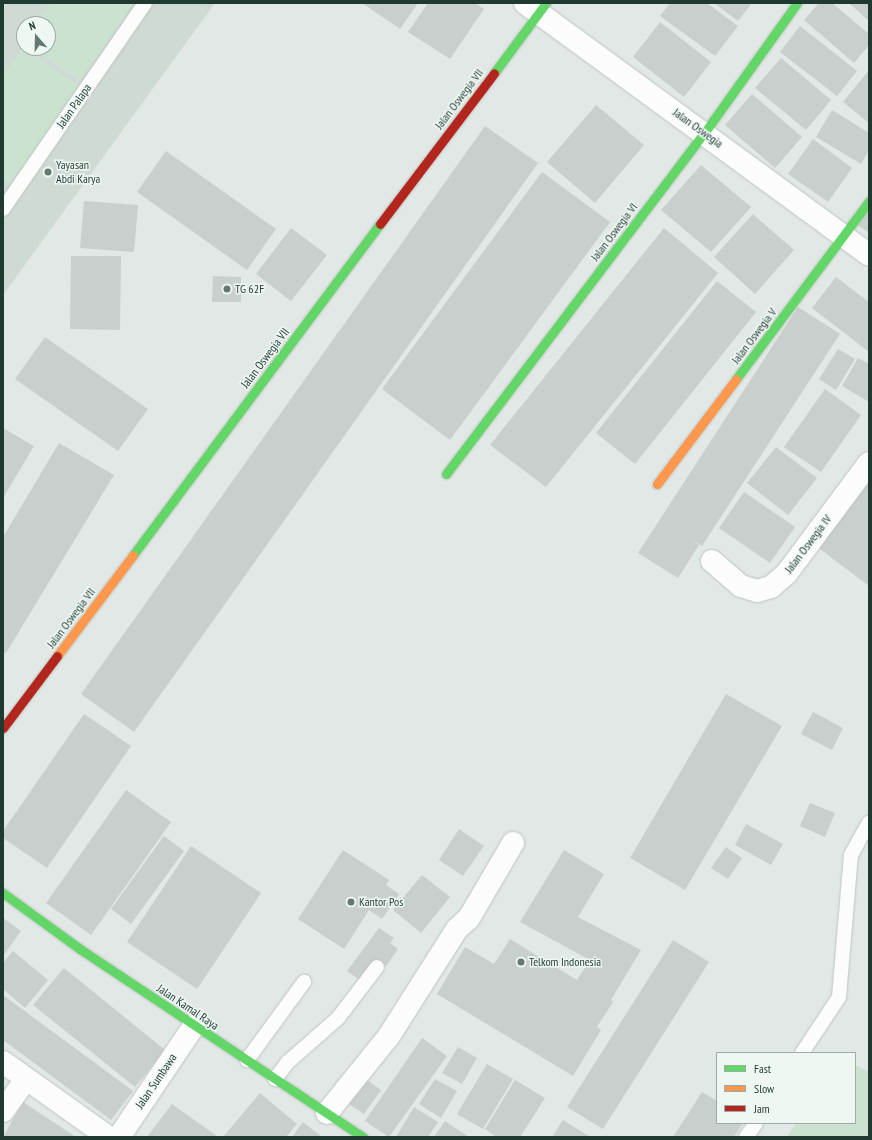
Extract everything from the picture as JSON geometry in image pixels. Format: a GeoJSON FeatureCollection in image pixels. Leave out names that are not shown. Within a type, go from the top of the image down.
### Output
{"type":"FeatureCollection","features":[{"type":"Feature","properties":{"kind":"street","name":"Jalan Oswegia VI"},"geometry":{"type":"LineString","coordinates":[[446,474],[705,132],[797,3]]}},
{"type":"Feature","properties":{"kind":"street","name":"Jalan Oswegia"},"geometry":{"type":"LineString","coordinates":[[536,7],[869,255]]}},
{"type":"Feature","properties":{"kind":"street","name":"Jalan Oswegia VII"},"geometry":{"type":"LineString","coordinates":[[3,728],[536,7]]}},
{"type":"Feature","properties":{"kind":"street","name":"Jalan Oswegia V"},"geometry":{"type":"LineString","coordinates":[[657,484],[869,201]]}},
{"type":"Feature","properties":{"kind":"street","name":"Jalan Oswegia IV"},"geometry":{"type":"LineString","coordinates":[[712,561],[741,586],[758,590],[771,587],[787,573],[869,463]]}},
{"type":"Feature","properties":{"kind":"street"},"geometry":{"type":"LineString","coordinates":[[328,1113],[389,1036],[457,929],[470,918],[513,843]]}},
{"type":"Feature","properties":{"kind":"street","name":"Jalan Kamal Raya"},"geometry":{"type":"LineString","coordinates":[[3,892],[194,1026],[363,1137]]}},
{"type":"Feature","properties":{"kind":"street","name":"Jalan Sumbawa"},"geometry":{"type":"LineString","coordinates":[[119,1137],[194,1026]]}},
{"type":"Feature","properties":{"kind":"street"},"geometry":{"type":"LineString","coordinates":[[3,1062],[108,1137]]}},
{"type":"Feature","properties":{"kind":"street"},"geometry":{"type":"LineString","coordinates":[[3,1111],[26,1079]]}},
{"type":"Feature","properties":{"kind":"lane","name":"Jalan Palapa"},"geometry":{"type":"LineString","coordinates":[[3,209],[145,3]]}},
{"type":"Feature","properties":{"kind":"lane"},"geometry":{"type":"LineString","coordinates":[[803,1052],[839,997],[851,855],[869,823]]}},
{"type":"Feature","properties":{"kind":"lane"},"geometry":{"type":"LineString","coordinates":[[275,1079],[288,1062],[338,1018],[377,967]]}},
{"type":"Feature","properties":{"kind":"lane"},"geometry":{"type":"LineString","coordinates":[[246,1060],[304,982]]}},
{"type":"Feature","properties":{"kind":"lane"},"geometry":{"type":"LineString","coordinates":[[746,1137],[755,1124]]}},
{"type":"Feature","properties":{"kind":"shaded area","name":"Yayasan Abdi Karya"},"geometry":{"type":"Polygon","coordinates":[[[3,3],[215,3],[3,295],[3,3]]]}},
{"type":"Feature","properties":{"kind":"green space"},"geometry":{"type":"Polygon","coordinates":[[[50,3],[134,3],[80,81],[44,56],[56,56],[56,16],[41,16],[50,3]]]}},
{"type":"Feature","properties":{"kind":"green space"},"geometry":{"type":"Polygon","coordinates":[[[17,56],[36,56],[80,87],[11,185],[3,179],[3,76],[17,56]]]}},
{"type":"Feature","properties":{"kind":"green space"},"geometry":{"type":"Polygon","coordinates":[[[856,1066],[869,1072],[869,1137],[787,1137],[795,1124],[856,1124],[856,1066]]]}},
{"type":"Feature","properties":{"kind":"building"},"geometry":{"type":"Polygon","coordinates":[[[362,3],[418,3],[400,29],[362,3]]]}},
{"type":"Feature","properties":{"kind":"building"},"geometry":{"type":"Polygon","coordinates":[[[428,3],[475,3],[484,9],[450,59],[408,32],[428,3]]]}},
{"type":"Feature","properties":{"kind":"building"},"geometry":{"type":"Polygon","coordinates":[[[670,3],[707,3],[738,26],[715,56],[660,16],[670,3]]]}},
{"type":"Feature","properties":{"kind":"building"},"geometry":{"type":"Polygon","coordinates":[[[714,3],[752,3],[738,21],[714,3]]]}},
{"type":"Feature","properties":{"kind":"building"},"geometry":{"type":"Polygon","coordinates":[[[819,3],[832,3],[869,34],[869,45],[854,63],[804,20],[819,3]]]}},
{"type":"Feature","properties":{"kind":"building"},"geometry":{"type":"Polygon","coordinates":[[[849,3],[869,3],[869,21],[849,3]]]}},
{"type":"Feature","properties":{"kind":"building"},"geometry":{"type":"Polygon","coordinates":[[[660,22],[711,62],[684,97],[633,57],[660,22]]]}},
{"type":"Feature","properties":{"kind":"building"},"geometry":{"type":"Polygon","coordinates":[[[800,26],[857,71],[837,96],[780,52],[800,26]]]}},
{"type":"Feature","properties":{"kind":"building"},"geometry":{"type":"Polygon","coordinates":[[[781,58],[831,100],[806,130],[755,88],[781,58]]]}},
{"type":"Feature","properties":{"kind":"building"},"geometry":{"type":"Polygon","coordinates":[[[869,70],[869,123],[843,102],[869,70]]]}},
{"type":"Feature","properties":{"kind":"building"},"geometry":{"type":"Polygon","coordinates":[[[752,94],[802,137],[775,168],[725,125],[752,94]]]}},
{"type":"Feature","properties":{"kind":"building"},"geometry":{"type":"Polygon","coordinates":[[[596,105],[644,145],[595,203],[547,162],[596,105]]]}},
{"type":"Feature","properties":{"kind":"building"},"geometry":{"type":"Polygon","coordinates":[[[832,110],[869,133],[869,150],[861,164],[816,137],[832,110]]]}},
{"type":"Feature","properties":{"kind":"building"},"geometry":{"type":"Polygon","coordinates":[[[485,126],[538,163],[134,732],[81,694],[485,126]]]}},
{"type":"Feature","properties":{"kind":"building"},"geometry":{"type":"Polygon","coordinates":[[[813,139],[852,168],[828,202],[788,174],[813,139]]]}},
{"type":"Feature","properties":{"kind":"building"},"geometry":{"type":"Polygon","coordinates":[[[166,151],[276,229],[247,270],[137,192],[166,151]]]}},
{"type":"Feature","properties":{"kind":"building"},"geometry":{"type":"Polygon","coordinates":[[[701,165],[751,207],[711,252],[661,210],[701,165]]]}},
{"type":"Feature","properties":{"kind":"building"},"geometry":{"type":"Polygon","coordinates":[[[542,172],[610,222],[450,440],[382,389],[542,172]]]}},
{"type":"Feature","properties":{"kind":"building"},"geometry":{"type":"Polygon","coordinates":[[[84,201],[138,205],[134,252],[80,248],[84,201]]]}},
{"type":"Feature","properties":{"kind":"building"},"geometry":{"type":"Polygon","coordinates":[[[869,207],[869,233],[856,224],[869,207]]]}},
{"type":"Feature","properties":{"kind":"building"},"geometry":{"type":"Polygon","coordinates":[[[753,214],[794,250],[755,294],[714,257],[753,214]]]}},
{"type":"Feature","properties":{"kind":"building"},"geometry":{"type":"Polygon","coordinates":[[[291,228],[327,255],[291,301],[256,274],[291,228]]]}},
{"type":"Feature","properties":{"kind":"building"},"geometry":{"type":"Polygon","coordinates":[[[664,228],[718,273],[546,487],[490,445],[664,228]]]}},
{"type":"Feature","properties":{"kind":"building"},"geometry":{"type":"Polygon","coordinates":[[[71,256],[121,256],[120,330],[70,329],[71,256]]]}},
{"type":"Feature","properties":{"kind":"building","name":"TG 62F"},"geometry":{"type":"Polygon","coordinates":[[[213,276],[241,277],[241,302],[212,302],[213,276]]]}},
{"type":"Feature","properties":{"kind":"building"},"geometry":{"type":"Polygon","coordinates":[[[836,277],[869,302],[869,352],[812,308],[836,277]]]}},
{"type":"Feature","properties":{"kind":"building"},"geometry":{"type":"Polygon","coordinates":[[[717,281],[756,312],[635,464],[596,433],[717,281]]]}},
{"type":"Feature","properties":{"kind":"building"},"geometry":{"type":"Polygon","coordinates":[[[798,307],[840,334],[702,546],[689,538],[699,545],[678,578],[638,553],[798,307]]]}},
{"type":"Feature","properties":{"kind":"building"},"geometry":{"type":"Polygon","coordinates":[[[45,337],[148,409],[118,451],[15,379],[45,337]]]}},
{"type":"Feature","properties":{"kind":"building"},"geometry":{"type":"Polygon","coordinates":[[[838,349],[855,359],[836,390],[819,379],[838,349]]]}},
{"type":"Feature","properties":{"kind":"building"},"geometry":{"type":"Polygon","coordinates":[[[858,358],[869,364],[869,402],[842,386],[858,358]]]}},
{"type":"Feature","properties":{"kind":"building"},"geometry":{"type":"Polygon","coordinates":[[[825,389],[861,415],[821,472],[784,447],[825,389]]]}},
{"type":"Feature","properties":{"kind":"building"},"geometry":{"type":"Polygon","coordinates":[[[3,428],[34,446],[3,498],[3,428]]]}},
{"type":"Feature","properties":{"kind":"building"},"geometry":{"type":"Polygon","coordinates":[[[59,443],[114,475],[6,653],[3,652],[3,537],[59,443]]]}},
{"type":"Feature","properties":{"kind":"building"},"geometry":{"type":"Polygon","coordinates":[[[776,447],[817,478],[788,515],[747,483],[776,447]]]}},
{"type":"Feature","properties":{"kind":"building"},"geometry":{"type":"Polygon","coordinates":[[[869,476],[869,586],[816,546],[869,476]]]}},
{"type":"Feature","properties":{"kind":"building"},"geometry":{"type":"Polygon","coordinates":[[[744,492],[795,527],[770,563],[719,528],[744,492]]]}},
{"type":"Feature","properties":{"kind":"building"},"geometry":{"type":"Polygon","coordinates":[[[726,694],[782,726],[685,890],[630,858],[726,694]]]}},
{"type":"Feature","properties":{"kind":"building"},"geometry":{"type":"Polygon","coordinates":[[[813,712],[843,728],[832,750],[801,734],[813,712]]]}},
{"type":"Feature","properties":{"kind":"building"},"geometry":{"type":"Polygon","coordinates":[[[84,714],[131,746],[47,868],[3,838],[3,831],[84,714]]]}},
{"type":"Feature","properties":{"kind":"building"},"geometry":{"type":"Polygon","coordinates":[[[126,790],[171,822],[91,935],[46,903],[126,790]]]}},
{"type":"Feature","properties":{"kind":"building"},"geometry":{"type":"Polygon","coordinates":[[[810,803],[835,813],[825,837],[800,826],[810,803]]]}},
{"type":"Feature","properties":{"kind":"building"},"geometry":{"type":"Polygon","coordinates":[[[746,824],[783,844],[771,865],[735,845],[746,824]]]}},
{"type":"Feature","properties":{"kind":"building"},"geometry":{"type":"Polygon","coordinates":[[[459,829],[484,846],[463,876],[439,860],[459,829]]]}},
{"type":"Feature","properties":{"kind":"building"},"geometry":{"type":"Polygon","coordinates":[[[164,836],[184,851],[131,924],[111,909],[164,836]]]}},
{"type":"Feature","properties":{"kind":"building"},"geometry":{"type":"Polygon","coordinates":[[[191,846],[261,893],[197,989],[127,942],[191,846]]]}},
{"type":"Feature","properties":{"kind":"building"},"geometry":{"type":"Polygon","coordinates":[[[726,847],[742,858],[728,879],[711,868],[726,847]]]}},
{"type":"Feature","properties":{"kind":"building","name":"Kantor Pos"},"geometry":{"type":"Polygon","coordinates":[[[343,850],[389,880],[386,885],[399,894],[382,919],[369,910],[344,949],[298,919],[343,850]]]}},
{"type":"Feature","properties":{"kind":"building","name":"Telkom Indonesia"},"geometry":{"type":"Polygon","coordinates":[[[564,850],[604,874],[578,917],[641,950],[611,1000],[613,1002],[597,1027],[601,1030],[573,1076],[437,994],[465,947],[494,964],[510,939],[577,980],[590,960],[520,922],[564,850]]]}},
{"type":"Feature","properties":{"kind":"building"},"geometry":{"type":"Polygon","coordinates":[[[422,875],[450,897],[421,933],[393,910],[422,875]]]}},
{"type":"Feature","properties":{"kind":"building"},"geometry":{"type":"Polygon","coordinates":[[[3,918],[21,931],[3,956],[3,918]]]}},
{"type":"Feature","properties":{"kind":"building"},"geometry":{"type":"Polygon","coordinates":[[[379,928],[394,938],[390,943],[398,949],[386,966],[377,960],[361,981],[347,971],[379,928]]]}},
{"type":"Feature","properties":{"kind":"building"},"geometry":{"type":"Polygon","coordinates":[[[673,940],[709,962],[603,1129],[567,1107],[673,940]]]}},
{"type":"Feature","properties":{"kind":"building"},"geometry":{"type":"Polygon","coordinates":[[[13,951],[48,980],[25,1008],[3,989],[3,963],[13,951]]]}},
{"type":"Feature","properties":{"kind":"building"},"geometry":{"type":"Polygon","coordinates":[[[64,968],[165,1050],[135,1087],[33,1005],[64,968]]]}},
{"type":"Feature","properties":{"kind":"building"},"geometry":{"type":"Polygon","coordinates":[[[3,995],[133,1091],[111,1120],[3,1040],[3,995]]]}},
{"type":"Feature","properties":{"kind":"building"},"geometry":{"type":"Polygon","coordinates":[[[422,1038],[447,1056],[389,1137],[365,1121],[422,1038]]]}},
{"type":"Feature","properties":{"kind":"building"},"geometry":{"type":"Polygon","coordinates":[[[458,1047],[477,1058],[462,1084],[442,1073],[458,1047]]]}},
{"type":"Feature","properties":{"kind":"building"},"geometry":{"type":"Polygon","coordinates":[[[487,1064],[513,1079],[483,1129],[457,1114],[487,1064]]]}},
{"type":"Feature","properties":{"kind":"building"},"geometry":{"type":"Polygon","coordinates":[[[362,1076],[381,1090],[364,1114],[344,1101],[362,1076]]]}},
{"type":"Feature","properties":{"kind":"building"},"geometry":{"type":"Polygon","coordinates":[[[435,1079],[457,1091],[441,1118],[419,1104],[435,1079]]]}},
{"type":"Feature","properties":{"kind":"building"},"geometry":{"type":"Polygon","coordinates":[[[515,1080],[545,1098],[520,1137],[497,1137],[485,1129],[515,1080]]]}},
{"type":"Feature","properties":{"kind":"building"},"geometry":{"type":"Polygon","coordinates":[[[702,1092],[716,1100],[716,1124],[742,1124],[734,1137],[673,1137],[702,1092]]]}},
{"type":"Feature","properties":{"kind":"building"},"geometry":{"type":"Polygon","coordinates":[[[260,1093],[297,1124],[286,1137],[223,1137],[260,1093]]]}},
{"type":"Feature","properties":{"kind":"building"},"geometry":{"type":"Polygon","coordinates":[[[23,1102],[76,1137],[3,1137],[23,1102]]]}},
{"type":"Feature","properties":{"kind":"building"},"geometry":{"type":"Polygon","coordinates":[[[172,1104],[200,1124],[218,1137],[147,1137],[172,1104]]]}},
{"type":"Feature","properties":{"kind":"building"},"geometry":{"type":"Polygon","coordinates":[[[414,1107],[438,1122],[428,1137],[396,1137],[414,1107]]]}},
{"type":"Feature","properties":{"kind":"building"},"geometry":{"type":"Polygon","coordinates":[[[563,1120],[590,1137],[552,1137],[563,1120]]]}},
{"type":"Feature","properties":{"kind":"building"},"geometry":{"type":"Polygon","coordinates":[[[445,1121],[469,1137],[434,1137],[445,1121]]]}},
{"type":"Feature","properties":{"kind":"building"},"geometry":{"type":"Polygon","coordinates":[[[303,1122],[322,1137],[292,1137],[303,1122]]]}},
{"type":"Feature","properties":{"kind":"traffic: fast"},"geometry":{"type":"LineString","coordinates":[[494,73],[546,3]]}},
{"type":"Feature","properties":{"kind":"traffic: fast"},"geometry":{"type":"LineString","coordinates":[[446,474],[705,132],[797,3]]}},
{"type":"Feature","properties":{"kind":"traffic: fast"},"geometry":{"type":"LineString","coordinates":[[736,379],[869,201]]}},
{"type":"Feature","properties":{"kind":"traffic: fast"},"geometry":{"type":"LineString","coordinates":[[133,555],[380,224]]}},
{"type":"Feature","properties":{"kind":"traffic: fast"},"geometry":{"type":"LineString","coordinates":[[3,893],[80,949],[363,1137]]}},
{"type":"Feature","properties":{"kind":"traffic: slow"},"geometry":{"type":"LineString","coordinates":[[657,484],[736,379]]}},
{"type":"Feature","properties":{"kind":"traffic: slow"},"geometry":{"type":"LineString","coordinates":[[57,656],[133,555]]}},
{"type":"Feature","properties":{"kind":"traffic: jam"},"geometry":{"type":"LineString","coordinates":[[380,224],[494,73]]}},
{"type":"Feature","properties":{"kind":"traffic: jam"},"geometry":{"type":"LineString","coordinates":[[3,728],[57,656]]}},
{"type":"Feature","properties":{"kind":"place","name":"Yayasan Abdi Karya"},"geometry":{"type":"Point","coordinates":[48,172]}},
{"type":"Feature","properties":{"kind":"place","name":"TG 62F"},"geometry":{"type":"Point","coordinates":[227,289]}},
{"type":"Feature","properties":{"kind":"place","name":"Kantor Pos"},"geometry":{"type":"Point","coordinates":[351,902]}},
{"type":"Feature","properties":{"kind":"place","name":"Telkom Indonesia"},"geometry":{"type":"Point","coordinates":[521,962]}}]}
